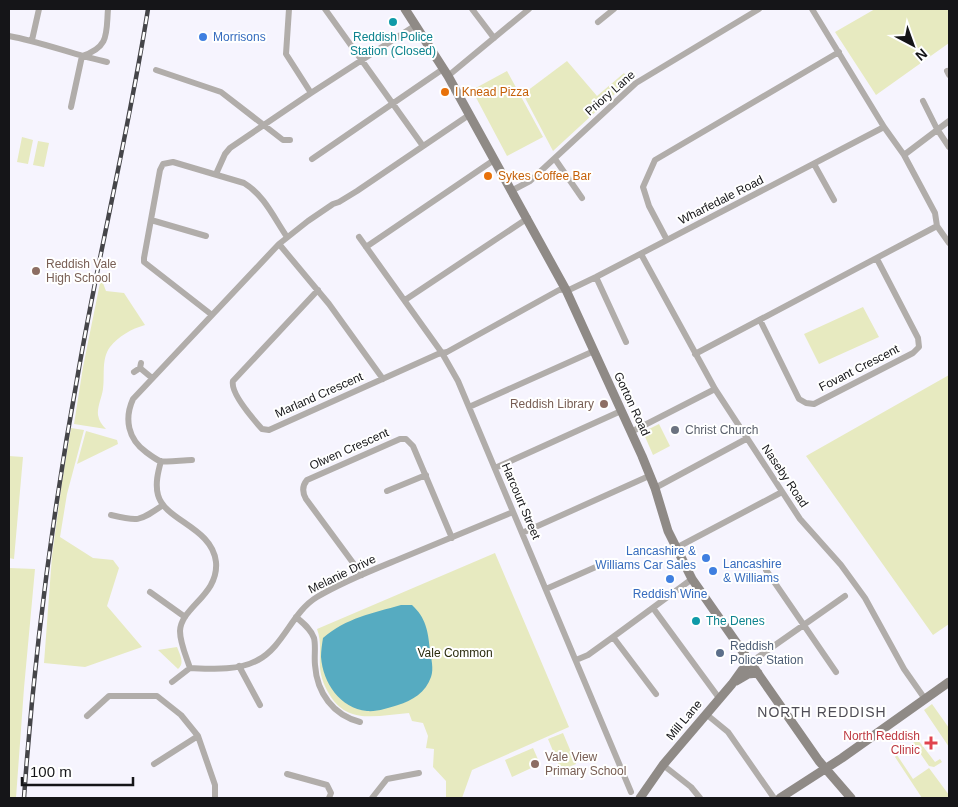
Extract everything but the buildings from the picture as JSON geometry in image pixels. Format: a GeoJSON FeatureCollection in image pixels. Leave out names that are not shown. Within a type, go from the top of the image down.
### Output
{"type":"FeatureCollection","features":[{"type":"Feature","properties":{"kind":"main road","name":"Gorton Road"},"geometry":{"type":"LineString","coordinates":[[406,9],[469,114],[566,290],[631,432],[655,488],[668,531],[692,579],[825,768],[851,798]]}},
{"type":"Feature","properties":{"kind":"main road","name":"Mill Lane"},"geometry":{"type":"LineString","coordinates":[[640,798],[662,764],[732,684],[743,668],[751,662]]}},
{"type":"Feature","properties":{"kind":"main road"},"geometry":{"type":"LineString","coordinates":[[732,684],[745,676],[758,673]]}},
{"type":"Feature","properties":{"kind":"main road"},"geometry":{"type":"LineString","coordinates":[[780,798],[949,682]]}},
{"type":"Feature","properties":{"kind":"street"},"geometry":{"type":"LineString","coordinates":[[32,40],[39,9]]}},
{"type":"Feature","properties":{"kind":"street"},"geometry":{"type":"LineString","coordinates":[[82,56],[95,51],[102,45],[108,27],[108,9]]}},
{"type":"Feature","properties":{"kind":"street"},"geometry":{"type":"LineString","coordinates":[[290,9],[286,54],[311,92]]}},
{"type":"Feature","properties":{"kind":"street"},"geometry":{"type":"LineString","coordinates":[[326,9],[423,146]]}},
{"type":"Feature","properties":{"kind":"street"},"geometry":{"type":"LineString","coordinates":[[472,9],[494,38]]}},
{"type":"Feature","properties":{"kind":"street"},"geometry":{"type":"LineString","coordinates":[[312,159],[393,103],[445,72],[494,38],[529,9]]}},
{"type":"Feature","properties":{"kind":"street"},"geometry":{"type":"LineString","coordinates":[[598,22],[614,9]]}},
{"type":"Feature","properties":{"kind":"street","name":"Priory Lane"},"geometry":{"type":"LineString","coordinates":[[511,191],[530,181],[636,83],[759,9]]}},
{"type":"Feature","properties":{"kind":"street"},"geometry":{"type":"LineString","coordinates":[[821,9],[813,11],[884,127],[904,155],[935,214],[938,226],[949,243]]}},
{"type":"Feature","properties":{"kind":"street"},"geometry":{"type":"LineString","coordinates":[[216,174],[225,154],[230,148],[311,92],[416,25]]}},
{"type":"Feature","properties":{"kind":"street"},"geometry":{"type":"LineString","coordinates":[[9,36],[32,40],[107,62]]}},
{"type":"Feature","properties":{"kind":"street"},"geometry":{"type":"LineString","coordinates":[[667,240],[649,206],[643,186],[655,160],[839,52]]}},
{"type":"Feature","properties":{"kind":"street"},"geometry":{"type":"LineString","coordinates":[[71,107],[82,56]]}},
{"type":"Feature","properties":{"kind":"street"},"geometry":{"type":"LineString","coordinates":[[156,70],[221,92],[283,140],[290,140]]}},
{"type":"Feature","properties":{"kind":"street"},"geometry":{"type":"LineString","coordinates":[[923,101],[937,129],[949,147]]}},
{"type":"Feature","properties":{"kind":"street"},"geometry":{"type":"LineString","coordinates":[[192,460],[160,461],[143,450],[132,439],[127,420],[129,408],[133,400],[287,237],[332,204],[357,191],[469,114]]}},
{"type":"Feature","properties":{"kind":"street"},"geometry":{"type":"LineString","coordinates":[[904,155],[949,120]]}},
{"type":"Feature","properties":{"kind":"street","name":"Wharfedale Road"},"geometry":{"type":"LineString","coordinates":[[566,290],[641,254],[884,127]]}},
{"type":"Feature","properties":{"kind":"street"},"geometry":{"type":"LineString","coordinates":[[555,159],[582,198]]}},
{"type":"Feature","properties":{"kind":"street"},"geometry":{"type":"LineString","coordinates":[[366,247],[494,160]]}},
{"type":"Feature","properties":{"kind":"street"},"geometry":{"type":"LineString","coordinates":[[212,315],[144,262],[160,170],[163,164],[172,162],[216,174],[252,188],[260,196],[287,237]]}},
{"type":"Feature","properties":{"kind":"street"},"geometry":{"type":"LineString","coordinates":[[814,164],[834,200]]}},
{"type":"Feature","properties":{"kind":"street"},"geometry":{"type":"LineString","coordinates":[[405,300],[528,218]]}},
{"type":"Feature","properties":{"kind":"street"},"geometry":{"type":"LineString","coordinates":[[151,220],[206,236]]}},
{"type":"Feature","properties":{"kind":"street"},"geometry":{"type":"LineString","coordinates":[[695,354],[938,226]]}},
{"type":"Feature","properties":{"kind":"street","name":"Harcourt Street"},"geometry":{"type":"LineString","coordinates":[[359,237],[442,353],[458,381],[631,792]]}},
{"type":"Feature","properties":{"kind":"street"},"geometry":{"type":"LineString","coordinates":[[279,244],[318,290],[383,379]]}},
{"type":"Feature","properties":{"kind":"street","name":"Naseby Road"},"geometry":{"type":"LineString","coordinates":[[641,254],[695,354],[746,439],[800,519],[850,576],[872,608],[904,669],[925,699]]}},
{"type":"Feature","properties":{"kind":"street","name":"Fovant Crescent"},"geometry":{"type":"LineString","coordinates":[[760,320],[799,399],[806,404],[814,404],[913,353],[919,346],[918,338],[877,259]]}},
{"type":"Feature","properties":{"kind":"street"},"geometry":{"type":"LineString","coordinates":[[596,277],[626,342]]}},
{"type":"Feature","properties":{"kind":"street","name":"Marland Crescent"},"geometry":{"type":"LineString","coordinates":[[318,290],[232,380],[231,386],[235,394],[262,429],[269,430],[442,353],[559,290],[566,290]]}},
{"type":"Feature","properties":{"kind":"street"},"geometry":{"type":"LineString","coordinates":[[469,407],[594,351]]}},
{"type":"Feature","properties":{"kind":"street"},"geometry":{"type":"LineString","coordinates":[[138,368],[152,378]]}},
{"type":"Feature","properties":{"kind":"street"},"geometry":{"type":"LineString","coordinates":[[631,432],[715,389]]}},
{"type":"Feature","properties":{"kind":"street"},"geometry":{"type":"LineString","coordinates":[[494,468],[621,411]]}},
{"type":"Feature","properties":{"kind":"street","name":"Olwen Crescent"},"geometry":{"type":"LineString","coordinates":[[362,575],[306,499],[303,492],[305,482],[330,469],[400,439],[406,439],[413,446],[452,538]]}},
{"type":"Feature","properties":{"kind":"street"},"geometry":{"type":"LineString","coordinates":[[655,488],[746,439]]}},
{"type":"Feature","properties":{"kind":"street"},"geometry":{"type":"LineString","coordinates":[[160,461],[157,488],[158,496],[163,505],[199,532],[215,557],[215,578],[210,588],[185,617],[180,629],[182,644],[190,668],[172,682]]}},
{"type":"Feature","properties":{"kind":"street"},"geometry":{"type":"LineString","coordinates":[[387,491],[426,475]]}},
{"type":"Feature","properties":{"kind":"street"},"geometry":{"type":"LineString","coordinates":[[522,533],[649,476]]}},
{"type":"Feature","properties":{"kind":"street"},"geometry":{"type":"LineString","coordinates":[[676,548],[782,492]]}},
{"type":"Feature","properties":{"kind":"street"},"geometry":{"type":"LineString","coordinates":[[111,515],[128,519],[143,519],[163,505]]}},
{"type":"Feature","properties":{"kind":"street","name":"Melanie Drive"},"geometry":{"type":"LineString","coordinates":[[190,668],[216,669],[239,666],[258,660],[274,646],[305,606],[316,597],[362,575],[513,512]]}},
{"type":"Feature","properties":{"kind":"street"},"geometry":{"type":"LineString","coordinates":[[546,589],[598,566]]}},
{"type":"Feature","properties":{"kind":"street"},"geometry":{"type":"LineString","coordinates":[[766,570],[836,672]]}},
{"type":"Feature","properties":{"kind":"street"},"geometry":{"type":"LineString","coordinates":[[576,660],[588,655],[614,637],[692,579]]}},
{"type":"Feature","properties":{"kind":"street"},"geometry":{"type":"LineString","coordinates":[[150,592],[185,617]]}},
{"type":"Feature","properties":{"kind":"street"},"geometry":{"type":"LineString","coordinates":[[751,662],[845,596]]}},
{"type":"Feature","properties":{"kind":"street"},"geometry":{"type":"LineString","coordinates":[[653,608],[719,698]]}},
{"type":"Feature","properties":{"kind":"street"},"geometry":{"type":"LineString","coordinates":[[296,617],[305,625],[314,638],[315,665],[323,694],[340,714],[360,722]]}},
{"type":"Feature","properties":{"kind":"street"},"geometry":{"type":"LineString","coordinates":[[614,637],[656,694]]}},
{"type":"Feature","properties":{"kind":"street"},"geometry":{"type":"LineString","coordinates":[[239,666],[260,705]]}},
{"type":"Feature","properties":{"kind":"street"},"geometry":{"type":"LineString","coordinates":[[87,716],[109,696],[157,696],[181,714],[198,736],[215,785],[215,798]]}},
{"type":"Feature","properties":{"kind":"street"},"geometry":{"type":"LineString","coordinates":[[706,714],[728,732],[774,798]]}},
{"type":"Feature","properties":{"kind":"street"},"geometry":{"type":"LineString","coordinates":[[154,764],[198,736]]}},
{"type":"Feature","properties":{"kind":"street"},"geometry":{"type":"LineString","coordinates":[[662,764],[691,787],[700,798]]}},
{"type":"Feature","properties":{"kind":"street"},"geometry":{"type":"LineString","coordinates":[[372,798],[387,779],[419,773]]}},
{"type":"Feature","properties":{"kind":"street"},"geometry":{"type":"LineString","coordinates":[[287,774],[327,785],[331,793],[329,798]]}},
{"type":"Feature","properties":{"kind":"green space"},"geometry":{"type":"Polygon","coordinates":[[[875,9],[949,9],[949,43],[876,95],[835,32],[875,9]]]}},
{"type":"Feature","properties":{"kind":"green space"},"geometry":{"type":"Polygon","coordinates":[[[567,61],[597,96],[624,73],[629,81],[553,151],[523,94],[567,61]]]}},
{"type":"Feature","properties":{"kind":"green space"},"geometry":{"type":"Polygon","coordinates":[[[507,71],[543,137],[507,156],[472,90],[507,71]]]}},
{"type":"Feature","properties":{"kind":"green space"},"geometry":{"type":"Polygon","coordinates":[[[22,137],[33,140],[28,164],[17,162],[22,137]]]}},
{"type":"Feature","properties":{"kind":"green space"},"geometry":{"type":"Polygon","coordinates":[[[38,141],[49,143],[44,167],[33,165],[38,141]]]}},
{"type":"Feature","properties":{"kind":"green space"},"geometry":{"type":"Polygon","coordinates":[[[101,278],[106,291],[124,293],[145,325],[121,336],[110,347],[105,357],[103,389],[98,417],[106,429],[74,424],[83,367],[101,278]]]}},
{"type":"Feature","properties":{"kind":"green space"},"geometry":{"type":"Polygon","coordinates":[[[863,307],[879,337],[819,364],[804,334],[863,307]]]}},
{"type":"Feature","properties":{"kind":"green space"},"geometry":{"type":"Polygon","coordinates":[[[949,375],[949,624],[933,635],[806,456],[949,375]]]}},
{"type":"Feature","properties":{"kind":"green space"},"geometry":{"type":"Polygon","coordinates":[[[659,424],[670,446],[653,455],[643,432],[659,424]]]}},
{"type":"Feature","properties":{"kind":"green space"},"geometry":{"type":"Polygon","coordinates":[[[71,428],[84,430],[67,494],[60,537],[93,558],[113,560],[119,568],[107,606],[142,647],[85,667],[44,663],[52,556],[71,428]]]}},
{"type":"Feature","properties":{"kind":"green space"},"geometry":{"type":"Polygon","coordinates":[[[86,431],[117,440],[118,444],[77,464],[86,431]]]}},
{"type":"Feature","properties":{"kind":"green space"},"geometry":{"type":"Polygon","coordinates":[[[9,456],[23,457],[14,559],[9,558],[9,456]]]}},
{"type":"Feature","properties":{"kind":"green space","name":"Vale Common"},"geometry":{"type":"Polygon","coordinates":[[[495,553],[569,727],[472,770],[462,798],[446,798],[446,781],[433,767],[434,749],[426,748],[428,736],[423,723],[412,721],[409,713],[376,716],[356,715],[338,706],[331,697],[321,672],[320,644],[317,629],[495,553]]]}},
{"type":"Feature","properties":{"kind":"green space"},"geometry":{"type":"Polygon","coordinates":[[[9,568],[35,569],[16,798],[9,798],[9,568]]]}},
{"type":"Feature","properties":{"kind":"green space"},"geometry":{"type":"Polygon","coordinates":[[[177,647],[182,662],[178,669],[158,650],[177,647]]]}},
{"type":"Feature","properties":{"kind":"green space"},"geometry":{"type":"Polygon","coordinates":[[[932,704],[949,728],[949,747],[924,710],[932,704]]]}},
{"type":"Feature","properties":{"kind":"green space"},"geometry":{"type":"Polygon","coordinates":[[[563,733],[576,764],[561,770],[548,739],[563,733]]]}},
{"type":"Feature","properties":{"kind":"green space"},"geometry":{"type":"Polygon","coordinates":[[[918,740],[935,762],[940,759],[942,762],[934,767],[929,766],[913,743],[918,740]]]}},
{"type":"Feature","properties":{"kind":"green space"},"geometry":{"type":"Polygon","coordinates":[[[533,748],[540,764],[512,777],[505,760],[533,748]]]}},
{"type":"Feature","properties":{"kind":"green space"},"geometry":{"type":"Polygon","coordinates":[[[897,755],[913,779],[929,768],[949,795],[949,798],[922,798],[895,757],[897,755]]]}},
{"type":"Feature","properties":{"kind":"water"},"geometry":{"type":"Polygon","coordinates":[[[401,605],[412,605],[426,625],[432,667],[429,682],[422,691],[403,703],[374,711],[357,709],[341,699],[329,685],[322,667],[323,638],[350,621],[401,605]]]}},
{"type":"Feature","properties":{"kind":"railway"},"geometry":{"type":"LineString","coordinates":[[24,798],[39,636],[61,475],[87,323],[148,9]]}},
{"type":"Feature","properties":{"kind":"place","name":"Reddish Police Station (Closed)"},"geometry":{"type":"Point","coordinates":[393,22]}},
{"type":"Feature","properties":{"kind":"place","name":"Morrisons"},"geometry":{"type":"Point","coordinates":[203,37]}},
{"type":"Feature","properties":{"kind":"place","name":"I Knead Pizza"},"geometry":{"type":"Point","coordinates":[445,92]}},
{"type":"Feature","properties":{"kind":"place","name":"Sykes Coffee Bar"},"geometry":{"type":"Point","coordinates":[488,176]}},
{"type":"Feature","properties":{"kind":"place","name":"Reddish Vale High School"},"geometry":{"type":"Point","coordinates":[36,271]}},
{"type":"Feature","properties":{"kind":"place","name":"Reddish Library"},"geometry":{"type":"Point","coordinates":[604,404]}},
{"type":"Feature","properties":{"kind":"place","name":"Christ Church"},"geometry":{"type":"Point","coordinates":[675,430]}},
{"type":"Feature","properties":{"kind":"place","name":"Lancashire & Williams Car Sales"},"geometry":{"type":"Point","coordinates":[706,558]}},
{"type":"Feature","properties":{"kind":"place","name":"Lancashire & Williams"},"geometry":{"type":"Point","coordinates":[713,571]}},
{"type":"Feature","properties":{"kind":"place","name":"Reddish Wine"},"geometry":{"type":"Point","coordinates":[670,579]}},
{"type":"Feature","properties":{"kind":"place","name":"The Denes"},"geometry":{"type":"Point","coordinates":[696,621]}},
{"type":"Feature","properties":{"kind":"place","name":"Reddish Police Station"},"geometry":{"type":"Point","coordinates":[720,653]}},
{"type":"Feature","properties":{"kind":"place","name":"North Reddish Clinic"},"geometry":{"type":"Point","coordinates":[931,743]}},
{"type":"Feature","properties":{"kind":"place","name":"Vale View Primary School"},"geometry":{"type":"Point","coordinates":[535,764]}},
{"type":"Feature","properties":{"kind":"district","name":"NORTH REDDISH"},"geometry":{"type":"Point","coordinates":[822,712]}}]}
